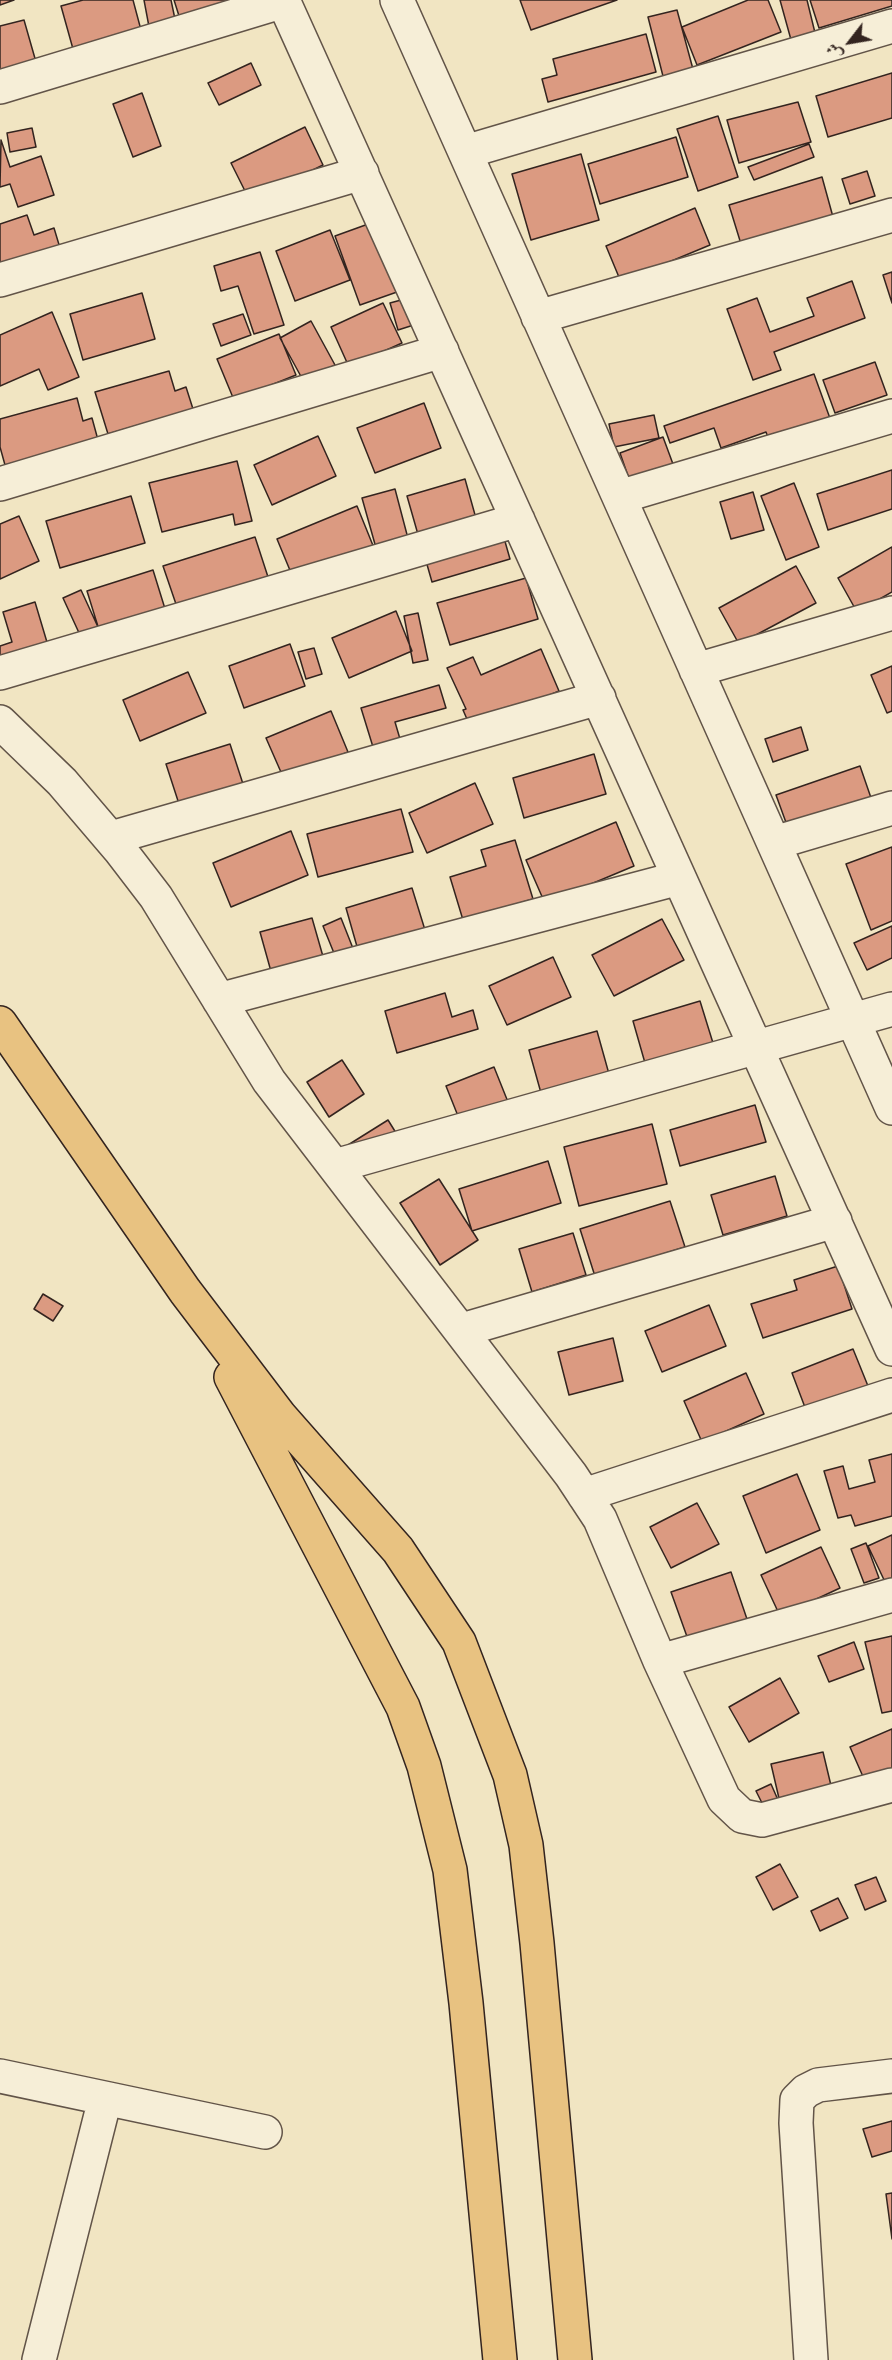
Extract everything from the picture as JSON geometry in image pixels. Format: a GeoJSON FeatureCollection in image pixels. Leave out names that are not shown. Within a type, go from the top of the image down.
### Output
{"type":"FeatureCollection","features":[{"type":"Feature","properties":{"kind":"main road"},"geometry":{"type":"LineString","coordinates":[[0,1023],[185,1291],[280,1416],[398,1550],[459,1642],[510,1775],[526,1845],[575,2360]]}},
{"type":"Feature","properties":{"kind":"main road"},"geometry":{"type":"LineString","coordinates":[[185,1291],[403,1707],[424,1766],[450,1870],[466,2003],[500,2360]]}},
{"type":"Feature","properties":{"kind":"street"},"geometry":{"type":"LineString","coordinates":[[0,87],[284,0],[892,1349]]}},
{"type":"Feature","properties":{"kind":"street"},"geometry":{"type":"LineString","coordinates":[[397,0],[892,1108]]}},
{"type":"Feature","properties":{"kind":"street"},"geometry":{"type":"LineString","coordinates":[[465,152],[892,27]]}},
{"type":"Feature","properties":{"kind":"street"},"geometry":{"type":"LineString","coordinates":[[0,280],[362,173]]}},
{"type":"Feature","properties":{"kind":"street"},"geometry":{"type":"LineString","coordinates":[[538,317],[892,215]]}},
{"type":"Feature","properties":{"kind":"street"},"geometry":{"type":"LineString","coordinates":[[0,484],[442,351]]}},
{"type":"Feature","properties":{"kind":"street"},"geometry":{"type":"LineString","coordinates":[[619,498],[892,416]]}},
{"type":"Feature","properties":{"kind":"street"},"geometry":{"type":"LineString","coordinates":[[0,673],[518,520]]}},
{"type":"Feature","properties":{"kind":"street"},"geometry":{"type":"LineString","coordinates":[[696,670],[892,613]]}},
{"type":"Feature","properties":{"kind":"street"},"geometry":{"type":"LineString","coordinates":[[111,838],[599,698]]}},
{"type":"Feature","properties":{"kind":"street"},"geometry":{"type":"LineString","coordinates":[[0,722],[62,782],[111,838],[156,897],[269,1081],[532,1421],[584,1495],[600,1520],[660,1661],[724,1799],[742,1816],[762,1820],[892,1785]]}},
{"type":"Feature","properties":{"kind":"street"},"geometry":{"type":"LineString","coordinates":[[774,843],[892,808]]}},
{"type":"Feature","properties":{"kind":"street"},"geometry":{"type":"LineString","coordinates":[[219,1000],[679,878]]}},
{"type":"Feature","properties":{"kind":"street"},"geometry":{"type":"LineString","coordinates":[[335,1166],[892,1009]]}},
{"type":"Feature","properties":{"kind":"street"},"geometry":{"type":"LineString","coordinates":[[462,1330],[835,1221]]}},
{"type":"Feature","properties":{"kind":"street"},"geometry":{"type":"LineString","coordinates":[[584,1495],[892,1395]]}},
{"type":"Feature","properties":{"kind":"street"},"geometry":{"type":"LineString","coordinates":[[660,1661],[892,1594]]}},
{"type":"Feature","properties":{"kind":"street"},"geometry":{"type":"LineString","coordinates":[[0,2076],[265,2132]]}},
{"type":"Feature","properties":{"kind":"street"},"geometry":{"type":"LineString","coordinates":[[811,2360],[796,2123],[797,2100],[806,2091],[818,2085],[892,2076]]}},
{"type":"Feature","properties":{"kind":"street"},"geometry":{"type":"LineString","coordinates":[[39,2360],[105,2099]]}},
{"type":"Feature","properties":{"kind":"building"},"geometry":{"type":"Polygon","coordinates":[[[0,0],[14,0],[0,5],[0,0]]]}},
{"type":"Feature","properties":{"kind":"building"},"geometry":{"type":"Polygon","coordinates":[[[83,0],[133,0],[141,30],[73,49],[61,6],[83,0]]]}},
{"type":"Feature","properties":{"kind":"building"},"geometry":{"type":"Polygon","coordinates":[[[144,0],[171,0],[180,43],[153,48],[144,0]]]}},
{"type":"Feature","properties":{"kind":"building"},"geometry":{"type":"Polygon","coordinates":[[[174,0],[236,0],[180,19],[174,0]]]}},
{"type":"Feature","properties":{"kind":"building"},"geometry":{"type":"Polygon","coordinates":[[[520,0],[617,0],[531,30],[520,0]]]}},
{"type":"Feature","properties":{"kind":"building"},"geometry":{"type":"Polygon","coordinates":[[[748,0],[768,0],[781,32],[697,65],[682,27],[748,0]]]}},
{"type":"Feature","properties":{"kind":"building"},"geometry":{"type":"Polygon","coordinates":[[[780,0],[807,0],[817,41],[793,47],[780,0]]]}},
{"type":"Feature","properties":{"kind":"building"},"geometry":{"type":"Polygon","coordinates":[[[810,0],[892,0],[892,6],[819,28],[810,0]]]}},
{"type":"Feature","properties":{"kind":"building"},"geometry":{"type":"Polygon","coordinates":[[[677,10],[697,84],[667,92],[648,17],[677,10]]]}},
{"type":"Feature","properties":{"kind":"building"},"geometry":{"type":"Polygon","coordinates":[[[24,20],[36,62],[0,72],[0,26],[24,20]]]}},
{"type":"Feature","properties":{"kind":"building"},"geometry":{"type":"Polygon","coordinates":[[[646,34],[656,72],[548,102],[542,79],[557,75],[553,59],[646,34]]]}},
{"type":"Feature","properties":{"kind":"building"},"geometry":{"type":"Polygon","coordinates":[[[251,63],[261,85],[219,105],[208,83],[251,63]]]}},
{"type":"Feature","properties":{"kind":"building"},"geometry":{"type":"Polygon","coordinates":[[[892,73],[892,118],[828,137],[816,96],[892,73]]]}},
{"type":"Feature","properties":{"kind":"building"},"geometry":{"type":"Polygon","coordinates":[[[142,93],[161,146],[133,157],[113,104],[142,93]]]}},
{"type":"Feature","properties":{"kind":"building"},"geometry":{"type":"Polygon","coordinates":[[[798,102],[811,142],[739,163],[727,120],[798,102]]]}},
{"type":"Feature","properties":{"kind":"building"},"geometry":{"type":"Polygon","coordinates":[[[718,116],[738,177],[698,191],[677,129],[718,116]]]}},
{"type":"Feature","properties":{"kind":"building"},"geometry":{"type":"Polygon","coordinates":[[[305,127],[323,165],[250,201],[231,163],[305,127]]]}},
{"type":"Feature","properties":{"kind":"building"},"geometry":{"type":"Polygon","coordinates":[[[32,128],[36,147],[10,152],[7,133],[32,128]]]}},
{"type":"Feature","properties":{"kind":"building"},"geometry":{"type":"Polygon","coordinates":[[[676,137],[688,177],[600,204],[588,164],[676,137]]]}},
{"type":"Feature","properties":{"kind":"building"},"geometry":{"type":"Polygon","coordinates":[[[1,140],[10,167],[41,156],[54,195],[18,207],[10,184],[0,187],[1,140]]]}},
{"type":"Feature","properties":{"kind":"building"},"geometry":{"type":"Polygon","coordinates":[[[809,144],[814,157],[754,180],[748,167],[809,144]]]}},
{"type":"Feature","properties":{"kind":"building"},"geometry":{"type":"Polygon","coordinates":[[[581,154],[599,220],[531,240],[512,174],[581,154]]]}},
{"type":"Feature","properties":{"kind":"building"},"geometry":{"type":"Polygon","coordinates":[[[867,171],[875,196],[850,204],[842,179],[867,171]]]}},
{"type":"Feature","properties":{"kind":"building"},"geometry":{"type":"Polygon","coordinates":[[[822,177],[833,217],[741,244],[729,205],[822,177]]]}},
{"type":"Feature","properties":{"kind":"building"},"geometry":{"type":"Polygon","coordinates":[[[695,208],[710,245],[621,282],[606,246],[695,208]]]}},
{"type":"Feature","properties":{"kind":"building"},"geometry":{"type":"Polygon","coordinates":[[[27,215],[34,235],[54,228],[60,248],[0,268],[0,224],[27,215]]]}},
{"type":"Feature","properties":{"kind":"building"},"geometry":{"type":"Polygon","coordinates":[[[371,223],[397,292],[360,305],[335,236],[371,223]]]}},
{"type":"Feature","properties":{"kind":"building"},"geometry":{"type":"Polygon","coordinates":[[[330,230],[350,280],[295,301],[276,251],[330,230]]]}},
{"type":"Feature","properties":{"kind":"building"},"geometry":{"type":"Polygon","coordinates":[[[260,252],[284,325],[254,334],[238,286],[221,291],[214,266],[260,252]]]}},
{"type":"Feature","properties":{"kind":"building"},"geometry":{"type":"Polygon","coordinates":[[[892,272],[892,303],[883,275],[892,272]]]}},
{"type":"Feature","properties":{"kind":"building"},"geometry":{"type":"Polygon","coordinates":[[[852,281],[865,318],[774,352],[781,370],[753,380],[727,309],[757,298],[770,332],[814,316],[807,298],[852,281]]]}},
{"type":"Feature","properties":{"kind":"building"},"geometry":{"type":"Polygon","coordinates":[[[142,293],[155,339],[83,360],[70,314],[142,293]]]}},
{"type":"Feature","properties":{"kind":"building"},"geometry":{"type":"Polygon","coordinates":[[[412,297],[420,323],[398,330],[390,303],[412,297]]]}},
{"type":"Feature","properties":{"kind":"building"},"geometry":{"type":"Polygon","coordinates":[[[383,303],[402,343],[349,367],[331,327],[383,303]]]}},
{"type":"Feature","properties":{"kind":"building"},"geometry":{"type":"Polygon","coordinates":[[[52,312],[79,377],[48,390],[39,369],[0,386],[0,335],[52,312]]]}},
{"type":"Feature","properties":{"kind":"building"},"geometry":{"type":"Polygon","coordinates":[[[243,314],[251,335],[221,346],[213,324],[243,314]]]}},
{"type":"Feature","properties":{"kind":"building"},"geometry":{"type":"Polygon","coordinates":[[[311,321],[335,365],[304,382],[280,338],[311,321]]]}},
{"type":"Feature","properties":{"kind":"building"},"geometry":{"type":"Polygon","coordinates":[[[279,334],[296,375],[234,400],[217,359],[279,334]]]}},
{"type":"Feature","properties":{"kind":"building"},"geometry":{"type":"Polygon","coordinates":[[[875,362],[887,395],[835,413],[823,380],[875,362]]]}},
{"type":"Feature","properties":{"kind":"building"},"geometry":{"type":"Polygon","coordinates":[[[169,371],[175,391],[186,387],[193,409],[108,434],[95,392],[169,371]]]}},
{"type":"Feature","properties":{"kind":"building"},"geometry":{"type":"Polygon","coordinates":[[[814,374],[836,435],[775,456],[766,432],[721,448],[714,428],[670,443],[664,426],[814,374]]]}},
{"type":"Feature","properties":{"kind":"building"},"geometry":{"type":"Polygon","coordinates":[[[77,398],[83,421],[92,418],[98,440],[5,465],[0,447],[0,419],[77,398]]]}},
{"type":"Feature","properties":{"kind":"building"},"geometry":{"type":"Polygon","coordinates":[[[424,403],[441,448],[375,473],[357,428],[424,403]]]}},
{"type":"Feature","properties":{"kind":"building"},"geometry":{"type":"Polygon","coordinates":[[[654,415],[659,438],[614,447],[609,424],[654,415]]]}},
{"type":"Feature","properties":{"kind":"building"},"geometry":{"type":"Polygon","coordinates":[[[318,436],[336,476],[272,505],[254,465],[318,436]]]}},
{"type":"Feature","properties":{"kind":"building"},"geometry":{"type":"Polygon","coordinates":[[[663,437],[680,483],[636,499],[620,453],[663,437]]]}},
{"type":"Feature","properties":{"kind":"building"},"geometry":{"type":"Polygon","coordinates":[[[237,461],[252,521],[235,525],[233,514],[162,532],[149,483],[237,461]]]}},
{"type":"Feature","properties":{"kind":"building"},"geometry":{"type":"Polygon","coordinates":[[[892,470],[892,509],[828,530],[817,494],[892,470]]]}},
{"type":"Feature","properties":{"kind":"building"},"geometry":{"type":"Polygon","coordinates":[[[465,479],[477,522],[419,538],[407,496],[465,479]]]}},
{"type":"Feature","properties":{"kind":"building"},"geometry":{"type":"Polygon","coordinates":[[[794,483],[819,547],[786,560],[761,496],[794,483]]]}},
{"type":"Feature","properties":{"kind":"building"},"geometry":{"type":"Polygon","coordinates":[[[395,489],[410,546],[378,555],[362,498],[395,489]]]}},
{"type":"Feature","properties":{"kind":"building"},"geometry":{"type":"Polygon","coordinates":[[[753,492],[764,530],[731,539],[720,502],[753,492]]]}},
{"type":"Feature","properties":{"kind":"building"},"geometry":{"type":"Polygon","coordinates":[[[131,496],[145,543],[60,568],[46,521],[131,496]]]}},
{"type":"Feature","properties":{"kind":"building"},"geometry":{"type":"Polygon","coordinates":[[[357,506],[374,548],[294,580],[277,539],[357,506]]]}},
{"type":"Feature","properties":{"kind":"building"},"geometry":{"type":"Polygon","coordinates":[[[19,516],[39,561],[0,579],[0,524],[19,516]]]}},
{"type":"Feature","properties":{"kind":"building"},"geometry":{"type":"Polygon","coordinates":[[[502,531],[510,559],[432,582],[424,554],[502,531]]]}},
{"type":"Feature","properties":{"kind":"building"},"geometry":{"type":"Polygon","coordinates":[[[255,537],[269,580],[178,610],[163,566],[255,537]]]}},
{"type":"Feature","properties":{"kind":"building"},"geometry":{"type":"Polygon","coordinates":[[[892,547],[892,592],[857,612],[838,578],[892,547]]]}},
{"type":"Feature","properties":{"kind":"building"},"geometry":{"type":"Polygon","coordinates":[[[796,566],[816,603],[739,644],[719,608],[796,566]]]}},
{"type":"Feature","properties":{"kind":"building"},"geometry":{"type":"Polygon","coordinates":[[[153,570],[166,612],[100,633],[87,591],[153,570]]]}},
{"type":"Feature","properties":{"kind":"building"},"geometry":{"type":"Polygon","coordinates":[[[526,578],[538,619],[450,645],[437,603],[526,578]]]}},
{"type":"Feature","properties":{"kind":"building"},"geometry":{"type":"Polygon","coordinates":[[[81,590],[98,627],[80,635],[63,598],[81,590]]]}},
{"type":"Feature","properties":{"kind":"building"},"geometry":{"type":"Polygon","coordinates":[[[35,602],[55,669],[0,685],[0,646],[12,642],[3,612],[35,602]]]}},
{"type":"Feature","properties":{"kind":"building"},"geometry":{"type":"Polygon","coordinates":[[[396,611],[412,651],[349,678],[332,638],[396,611]]]}},
{"type":"Feature","properties":{"kind":"building"},"geometry":{"type":"Polygon","coordinates":[[[418,613],[428,660],[413,663],[404,616],[418,613]]]}},
{"type":"Feature","properties":{"kind":"building"},"geometry":{"type":"Polygon","coordinates":[[[290,644],[305,686],[244,708],[229,666],[290,644]]]}},
{"type":"Feature","properties":{"kind":"building"},"geometry":{"type":"Polygon","coordinates":[[[314,648],[322,674],[306,679],[298,652],[314,648]]]}},
{"type":"Feature","properties":{"kind":"building"},"geometry":{"type":"Polygon","coordinates":[[[541,649],[559,691],[496,718],[474,735],[463,710],[466,709],[447,668],[473,657],[481,675],[541,649]]]}},
{"type":"Feature","properties":{"kind":"building"},"geometry":{"type":"Polygon","coordinates":[[[892,666],[892,711],[887,713],[871,675],[892,666]]]}},
{"type":"Feature","properties":{"kind":"building"},"geometry":{"type":"Polygon","coordinates":[[[188,672],[206,713],[140,741],[123,700],[188,672]]]}},
{"type":"Feature","properties":{"kind":"building"},"geometry":{"type":"Polygon","coordinates":[[[439,685],[446,708],[395,722],[400,739],[373,747],[361,708],[439,685]]]}},
{"type":"Feature","properties":{"kind":"building"},"geometry":{"type":"Polygon","coordinates":[[[331,711],[348,752],[284,779],[266,738],[331,711]]]}},
{"type":"Feature","properties":{"kind":"building"},"geometry":{"type":"Polygon","coordinates":[[[801,727],[808,750],[773,762],[765,739],[801,727]]]}},
{"type":"Feature","properties":{"kind":"building"},"geometry":{"type":"Polygon","coordinates":[[[230,744],[244,787],[180,807],[166,764],[230,744]]]}},
{"type":"Feature","properties":{"kind":"building"},"geometry":{"type":"Polygon","coordinates":[[[594,754],[606,794],[524,818],[513,778],[594,754]]]}},
{"type":"Feature","properties":{"kind":"building"},"geometry":{"type":"Polygon","coordinates":[[[860,766],[879,821],[796,850],[776,795],[860,766]]]}},
{"type":"Feature","properties":{"kind":"building"},"geometry":{"type":"Polygon","coordinates":[[[475,783],[493,824],[427,853],[409,813],[475,783]]]}},
{"type":"Feature","properties":{"kind":"building"},"geometry":{"type":"Polygon","coordinates":[[[401,809],[413,852],[318,877],[307,834],[401,809]]]}},
{"type":"Feature","properties":{"kind":"building"},"geometry":{"type":"Polygon","coordinates":[[[616,822],[634,866],[572,892],[547,908],[526,860],[616,822]]]}},
{"type":"Feature","properties":{"kind":"building"},"geometry":{"type":"Polygon","coordinates":[[[291,831],[308,875],[231,907],[213,863],[291,831]]]}},
{"type":"Feature","properties":{"kind":"building"},"geometry":{"type":"Polygon","coordinates":[[[515,840],[533,899],[463,920],[450,877],[486,866],[481,850],[515,840]]]}},
{"type":"Feature","properties":{"kind":"building"},"geometry":{"type":"Polygon","coordinates":[[[892,847],[892,921],[871,930],[846,864],[892,847]]]}},
{"type":"Feature","properties":{"kind":"building"},"geometry":{"type":"Polygon","coordinates":[[[412,888],[425,930],[358,950],[346,908],[412,888]]]}},
{"type":"Feature","properties":{"kind":"building"},"geometry":{"type":"Polygon","coordinates":[[[312,918],[324,960],[272,975],[260,932],[312,918]]]}},
{"type":"Feature","properties":{"kind":"building"},"geometry":{"type":"Polygon","coordinates":[[[341,918],[356,956],[338,963],[323,926],[341,918]]]}},
{"type":"Feature","properties":{"kind":"building"},"geometry":{"type":"Polygon","coordinates":[[[662,919],[684,960],[614,996],[592,955],[662,919]]]}},
{"type":"Feature","properties":{"kind":"building"},"geometry":{"type":"Polygon","coordinates":[[[892,926],[892,958],[867,970],[854,943],[892,926]]]}},
{"type":"Feature","properties":{"kind":"building"},"geometry":{"type":"Polygon","coordinates":[[[553,957],[571,997],[507,1025],[489,986],[553,957]]]}},
{"type":"Feature","properties":{"kind":"building"},"geometry":{"type":"Polygon","coordinates":[[[445,993],[452,1017],[473,1010],[478,1029],[397,1053],[385,1011],[445,993]]]}},
{"type":"Feature","properties":{"kind":"building"},"geometry":{"type":"Polygon","coordinates":[[[700,1001],[713,1043],[645,1063],[633,1021],[700,1001]]]}},
{"type":"Feature","properties":{"kind":"building"},"geometry":{"type":"Polygon","coordinates":[[[597,1031],[609,1074],[541,1093],[529,1050],[597,1031]]]}},
{"type":"Feature","properties":{"kind":"building"},"geometry":{"type":"Polygon","coordinates":[[[342,1060],[364,1094],[329,1117],[307,1082],[342,1060]]]}},
{"type":"Feature","properties":{"kind":"building"},"geometry":{"type":"Polygon","coordinates":[[[494,1067],[516,1122],[468,1141],[446,1086],[494,1067]]]}},
{"type":"Feature","properties":{"kind":"building"},"geometry":{"type":"Polygon","coordinates":[[[755,1105],[766,1142],[680,1166],[670,1130],[755,1105]]]}},
{"type":"Feature","properties":{"kind":"building"},"geometry":{"type":"Polygon","coordinates":[[[388,1120],[406,1149],[366,1174],[348,1145],[388,1120]]]}},
{"type":"Feature","properties":{"kind":"building"},"geometry":{"type":"Polygon","coordinates":[[[652,1124],[667,1184],[579,1206],[564,1147],[652,1124]]]}},
{"type":"Feature","properties":{"kind":"building"},"geometry":{"type":"Polygon","coordinates":[[[548,1161],[561,1203],[472,1231],[459,1189],[548,1161]]]}},
{"type":"Feature","properties":{"kind":"building"},"geometry":{"type":"Polygon","coordinates":[[[775,1176],[787,1216],[723,1235],[711,1195],[775,1176]]]}},
{"type":"Feature","properties":{"kind":"building"},"geometry":{"type":"Polygon","coordinates":[[[439,1179],[478,1240],[440,1265],[400,1203],[439,1179]]]}},
{"type":"Feature","properties":{"kind":"building"},"geometry":{"type":"Polygon","coordinates":[[[670,1201],[685,1247],[619,1268],[599,1289],[580,1229],[670,1201]]]}},
{"type":"Feature","properties":{"kind":"building"},"geometry":{"type":"Polygon","coordinates":[[[573,1233],[586,1275],[532,1292],[519,1249],[573,1233]]]}},
{"type":"Feature","properties":{"kind":"building"},"geometry":{"type":"Polygon","coordinates":[[[838,1266],[852,1309],[763,1338],[751,1304],[797,1290],[794,1280],[838,1266]]]}},
{"type":"Feature","properties":{"kind":"building"},"geometry":{"type":"Polygon","coordinates":[[[43,1294],[63,1306],[53,1321],[34,1309],[43,1294]]]}},
{"type":"Feature","properties":{"kind":"building"},"geometry":{"type":"Polygon","coordinates":[[[709,1305],[726,1346],[662,1372],[645,1331],[709,1305]]]}},
{"type":"Feature","properties":{"kind":"building"},"geometry":{"type":"Polygon","coordinates":[[[613,1338],[623,1381],[569,1395],[558,1352],[613,1338]]]}},
{"type":"Feature","properties":{"kind":"building"},"geometry":{"type":"Polygon","coordinates":[[[853,1349],[868,1386],[806,1410],[792,1373],[853,1349]]]}},
{"type":"Feature","properties":{"kind":"building"},"geometry":{"type":"Polygon","coordinates":[[[746,1373],[764,1414],[702,1442],[684,1401],[746,1373]]]}},
{"type":"Feature","properties":{"kind":"building"},"geometry":{"type":"Polygon","coordinates":[[[892,1454],[892,1516],[855,1526],[851,1515],[838,1518],[824,1471],[843,1466],[849,1489],[875,1482],[869,1460],[892,1454]]]}},
{"type":"Feature","properties":{"kind":"building"},"geometry":{"type":"Polygon","coordinates":[[[797,1474],[820,1530],[766,1553],[743,1496],[797,1474]]]}},
{"type":"Feature","properties":{"kind":"building"},"geometry":{"type":"Polygon","coordinates":[[[697,1503],[719,1544],[671,1568],[650,1527],[697,1503]]]}},
{"type":"Feature","properties":{"kind":"building"},"geometry":{"type":"Polygon","coordinates":[[[892,1535],[892,1581],[886,1584],[868,1546],[892,1535]]]}},
{"type":"Feature","properties":{"kind":"building"},"geometry":{"type":"Polygon","coordinates":[[[866,1543],[879,1578],[864,1583],[851,1549],[866,1543]]]}},
{"type":"Feature","properties":{"kind":"building"},"geometry":{"type":"Polygon","coordinates":[[[821,1547],[840,1588],[780,1616],[761,1575],[821,1547]]]}},
{"type":"Feature","properties":{"kind":"building"},"geometry":{"type":"Polygon","coordinates":[[[731,1572],[749,1625],[690,1645],[671,1592],[731,1572]]]}},
{"type":"Feature","properties":{"kind":"building"},"geometry":{"type":"Polygon","coordinates":[[[892,1636],[892,1711],[882,1713],[865,1642],[892,1636]]]}},
{"type":"Feature","properties":{"kind":"building"},"geometry":{"type":"Polygon","coordinates":[[[854,1642],[864,1669],[829,1682],[818,1656],[854,1642]]]}},
{"type":"Feature","properties":{"kind":"building"},"geometry":{"type":"Polygon","coordinates":[[[780,1678],[799,1713],[749,1742],[729,1707],[780,1678]]]}},
{"type":"Feature","properties":{"kind":"building"},"geometry":{"type":"Polygon","coordinates":[[[892,1729],[892,1778],[868,1788],[850,1747],[892,1729]]]}},
{"type":"Feature","properties":{"kind":"building"},"geometry":{"type":"Polygon","coordinates":[[[823,1752],[833,1794],[781,1807],[771,1764],[823,1752]]]}},
{"type":"Feature","properties":{"kind":"building"},"geometry":{"type":"Polygon","coordinates":[[[771,1784],[778,1800],[764,1807],[756,1791],[771,1784]]]}},
{"type":"Feature","properties":{"kind":"building"},"geometry":{"type":"Polygon","coordinates":[[[780,1864],[798,1897],[773,1910],[756,1877],[780,1864]]]}},
{"type":"Feature","properties":{"kind":"building"},"geometry":{"type":"Polygon","coordinates":[[[876,1877],[886,1901],[865,1910],[855,1885],[876,1877]]]}},
{"type":"Feature","properties":{"kind":"building"},"geometry":{"type":"Polygon","coordinates":[[[838,1898],[848,1918],[820,1931],[811,1911],[838,1898]]]}},
{"type":"Feature","properties":{"kind":"building"},"geometry":{"type":"Polygon","coordinates":[[[892,2121],[892,2151],[872,2157],[863,2129],[892,2121]]]}},
{"type":"Feature","properties":{"kind":"building"},"geometry":{"type":"Polygon","coordinates":[[[892,2193],[892,2239],[886,2194],[892,2193]]]}}]}
